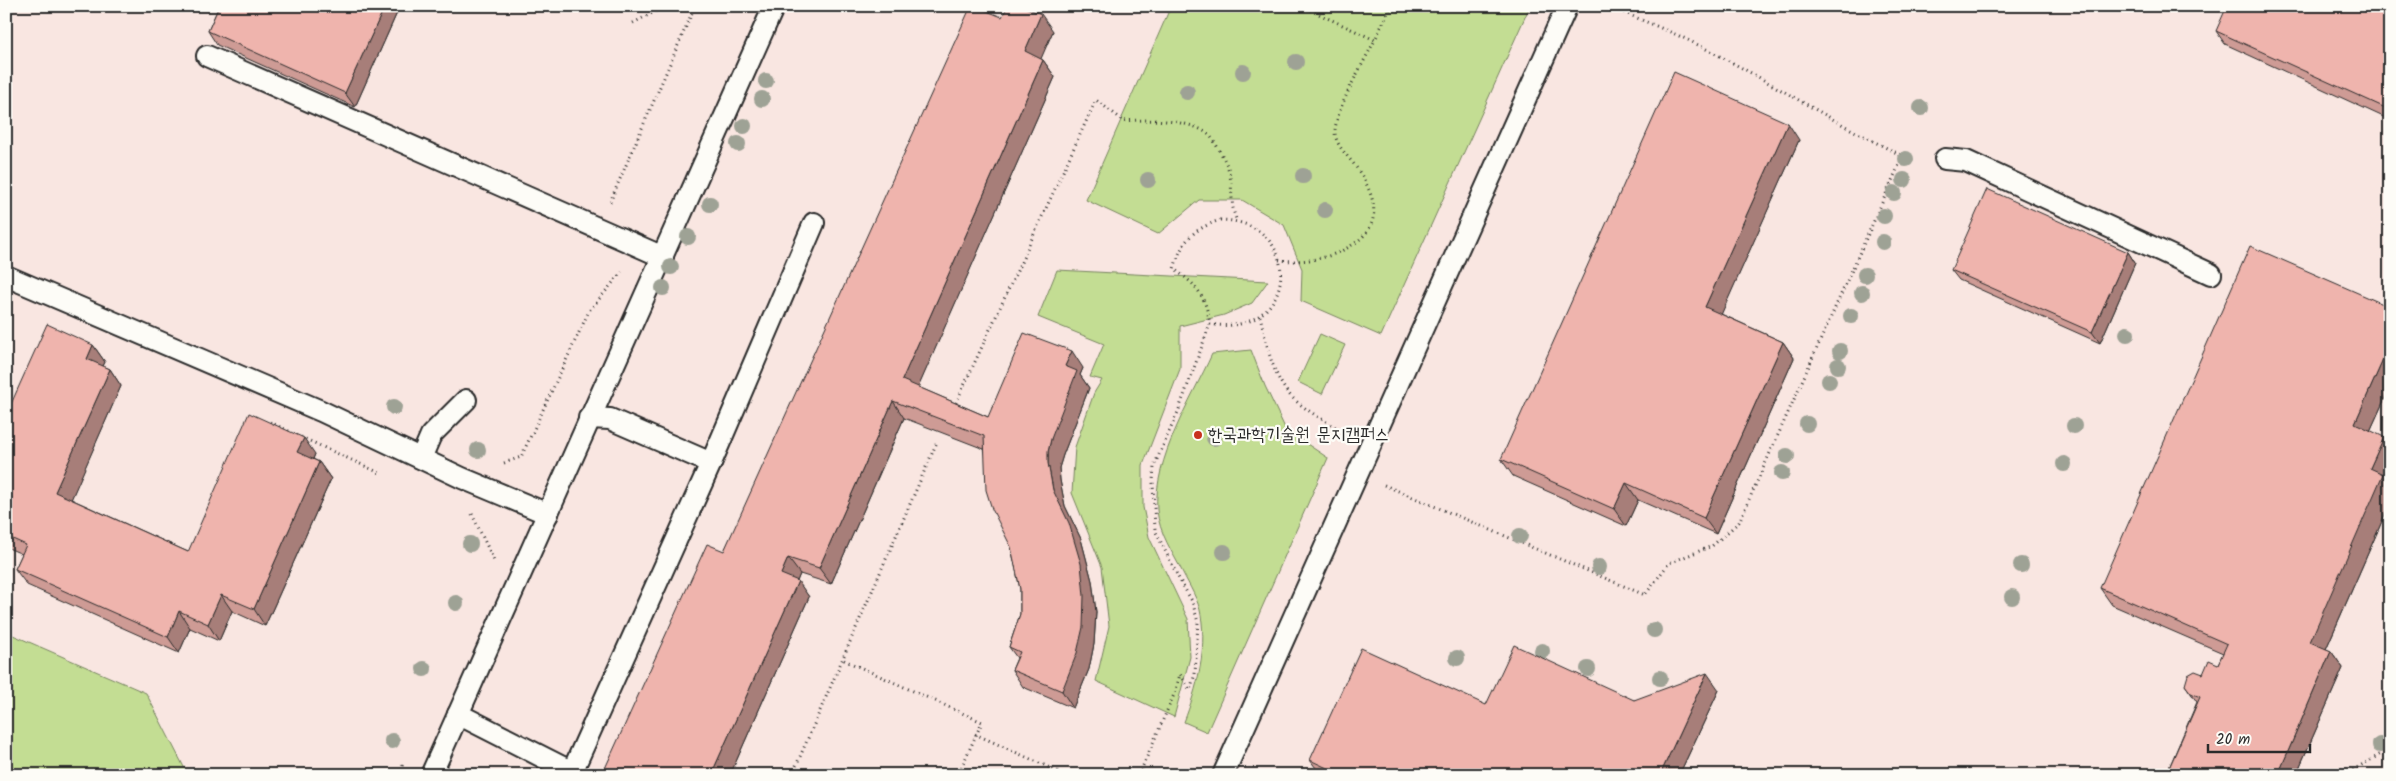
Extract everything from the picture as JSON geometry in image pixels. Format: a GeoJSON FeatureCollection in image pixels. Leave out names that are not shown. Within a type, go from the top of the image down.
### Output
{"type":"FeatureCollection","features":[{"type":"Feature","properties":{"kind":"lane"},"geometry":{"type":"LineString","coordinates":[[431,775],[774,6]]}},
{"type":"Feature","properties":{"kind":"lane"},"geometry":{"type":"LineString","coordinates":[[1228,770],[1371,443],[1567,6]]}},
{"type":"Feature","properties":{"kind":"lane"},"geometry":{"type":"LineString","coordinates":[[207,56],[663,257]]}},
{"type":"Feature","properties":{"kind":"lane"},"geometry":{"type":"LineString","coordinates":[[1945,159],[1966,161],[2211,274]]}},
{"type":"Feature","properties":{"kind":"lane"},"geometry":{"type":"LineString","coordinates":[[458,714],[572,772],[711,463],[814,223]]}},
{"type":"Feature","properties":{"kind":"lane"},"geometry":{"type":"LineString","coordinates":[[6,276],[321,412],[548,514]]}},
{"type":"Feature","properties":{"kind":"lane"},"geometry":{"type":"LineString","coordinates":[[421,458],[431,434],[466,400]]}},
{"type":"Feature","properties":{"kind":"lane"},"geometry":{"type":"LineString","coordinates":[[589,418],[610,419],[711,463]]}},
{"type":"Feature","properties":{"kind":"path"},"geometry":{"type":"LineString","coordinates":[[633,23],[666,6]]}},
{"type":"Feature","properties":{"kind":"path"},"geometry":{"type":"LineString","coordinates":[[598,228],[696,6]]}},
{"type":"Feature","properties":{"kind":"path"},"geometry":{"type":"LineString","coordinates":[[1279,260],[1294,262],[1331,255],[1361,240],[1371,226],[1375,213],[1372,196],[1358,169],[1344,153],[1335,132],[1341,108],[1391,6]]}},
{"type":"Feature","properties":{"kind":"path"},"geometry":{"type":"LineString","coordinates":[[1381,484],[1645,595],[1669,563],[1712,546],[1739,522],[1903,156],[1850,130],[1764,80],[1695,43],[1609,6]]}},
{"type":"Feature","properties":{"kind":"path"},"geometry":{"type":"LineString","coordinates":[[1310,10],[1375,40]]}},
{"type":"Feature","properties":{"kind":"path"},"geometry":{"type":"LineString","coordinates":[[956,403],[1096,100],[1124,121],[1147,120],[1180,123],[1199,128],[1210,135],[1228,168],[1232,212],[1237,221]]}},
{"type":"Feature","properties":{"kind":"path"},"geometry":{"type":"LineString","coordinates":[[1139,775],[1176,690],[1180,674],[1190,690],[1195,674],[1198,622],[1192,601],[1178,580],[1155,530],[1153,482],[1154,466],[1178,412],[1210,324],[1207,306],[1201,292],[1174,269],[1179,251],[1189,237],[1203,226],[1220,220],[1237,221],[1253,226],[1267,237],[1277,252],[1281,269],[1280,287],[1272,303],[1260,316],[1245,324],[1227,327],[1210,324]]}},
{"type":"Feature","properties":{"kind":"path"},"geometry":{"type":"LineString","coordinates":[[504,464],[521,457],[589,311],[624,270]]}},
{"type":"Feature","properties":{"kind":"path"},"geometry":{"type":"LineString","coordinates":[[1260,316],[1268,354],[1285,390],[1315,415],[1348,434],[1371,443]]}},
{"type":"Feature","properties":{"kind":"path"},"geometry":{"type":"LineString","coordinates":[[268,421],[382,474]]}},
{"type":"Feature","properties":{"kind":"path"},"geometry":{"type":"LineString","coordinates":[[792,775],[844,660],[937,442]]}},
{"type":"Feature","properties":{"kind":"path"},"geometry":{"type":"LineString","coordinates":[[466,512],[474,515],[495,563],[491,572]]}},
{"type":"Feature","properties":{"kind":"path"},"geometry":{"type":"LineString","coordinates":[[844,660],[982,722],[958,775]]}},
{"type":"Feature","properties":{"kind":"path"},"geometry":{"type":"LineString","coordinates":[[975,734],[1066,775]]}},
{"type":"Feature","properties":{"kind":"path"},"geometry":{"type":"LineString","coordinates":[[2344,775],[2390,749]]}},
{"type":"Feature","properties":{"kind":"path"},"geometry":{"type":"LineString","coordinates":[[398,775],[406,757]]}},
{"type":"Feature","properties":{"kind":"shaded area","name":"한국과학기술원 문지캠퍼스"},"geometry":{"type":"Polygon","coordinates":[[[6,6],[2390,6],[2390,775],[188,775],[146,693],[6,632],[6,6]]]}},
{"type":"Feature","properties":{"kind":"green space"},"geometry":{"type":"Polygon","coordinates":[[[1171,6],[1530,6],[1381,336],[1301,301],[1302,269],[1284,225],[1242,200],[1199,200],[1158,234],[1086,200],[1171,6]]]}},
{"type":"Feature","properties":{"kind":"green space"},"geometry":{"type":"Polygon","coordinates":[[[1057,270],[1268,281],[1252,303],[1224,315],[1180,326],[1180,369],[1143,465],[1143,507],[1149,537],[1188,619],[1190,657],[1174,717],[1096,681],[1109,626],[1102,567],[1072,493],[1075,447],[1094,393],[1102,380],[1090,377],[1104,344],[1038,317],[1057,270]]]}},
{"type":"Feature","properties":{"kind":"green space"},"geometry":{"type":"Polygon","coordinates":[[[1320,334],[1345,345],[1322,394],[1298,382],[1320,334]]]}},
{"type":"Feature","properties":{"kind":"green space"},"geometry":{"type":"Polygon","coordinates":[[[1251,350],[1265,386],[1286,430],[1328,458],[1207,732],[1184,722],[1200,670],[1203,629],[1194,593],[1160,527],[1157,510],[1157,491],[1167,450],[1175,430],[1212,354],[1251,350]]]}},
{"type":"Feature","properties":{"kind":"green space"},"geometry":{"type":"Polygon","coordinates":[[[6,632],[146,693],[188,775],[6,775],[6,632]]]}},
{"type":"Feature","properties":{"kind":"building"},"geometry":{"type":"Polygon","coordinates":[[[219,6],[385,6],[345,93],[208,31],[219,6]]]}},
{"type":"Feature","properties":{"kind":"building"},"geometry":{"type":"Polygon","coordinates":[[[971,6],[1002,17],[1008,6],[1022,6],[1041,14],[1025,51],[1043,60],[902,380],[988,417],[1024,333],[1072,351],[1065,366],[1077,371],[1051,439],[1048,452],[1053,490],[1069,523],[1081,564],[1084,596],[1083,627],[1077,653],[1062,691],[1012,670],[1020,652],[1009,647],[1020,614],[1020,589],[1011,547],[992,509],[986,490],[984,436],[893,401],[819,568],[788,558],[781,574],[798,581],[711,775],[602,775],[707,544],[724,551],[971,6]]]}},
{"type":"Feature","properties":{"kind":"building"},"geometry":{"type":"Polygon","coordinates":[[[2227,6],[2390,6],[2390,110],[2216,31],[2227,6]]]}},
{"type":"Feature","properties":{"kind":"building"},"geometry":{"type":"Polygon","coordinates":[[[1674,72],[1788,123],[1705,307],[1783,342],[1704,518],[1626,483],[1614,509],[1501,459],[1674,72]]]}},
{"type":"Feature","properties":{"kind":"building"},"geometry":{"type":"Polygon","coordinates":[[[1987,189],[2128,252],[2092,332],[1951,270],[1987,189]]]}},
{"type":"Feature","properties":{"kind":"building"},"geometry":{"type":"Polygon","coordinates":[[[2250,246],[2390,307],[2390,344],[2355,423],[2384,437],[2370,468],[2383,474],[2310,642],[2331,651],[2278,775],[2166,775],[2200,697],[2191,693],[2185,685],[2188,675],[2195,671],[2203,674],[2209,660],[2218,664],[2227,644],[2100,588],[2250,246]]]}},
{"type":"Feature","properties":{"kind":"building"},"geometry":{"type":"Polygon","coordinates":[[[47,324],[93,345],[87,359],[110,369],[55,492],[188,552],[249,413],[304,438],[297,452],[319,462],[254,609],[221,595],[208,624],[179,611],[168,637],[15,569],[26,545],[6,536],[6,415],[47,324]]]}},
{"type":"Feature","properties":{"kind":"building"},"geometry":{"type":"Polygon","coordinates":[[[1514,645],[1634,700],[1707,673],[1660,775],[1342,775],[1310,760],[1361,648],[1486,705],[1514,645]]]}},
{"type":"Feature","properties":{"kind":"place","name":"한국과학기술원 문지캠퍼스"},"geometry":{"type":"Point","coordinates":[1198,435]}}]}
